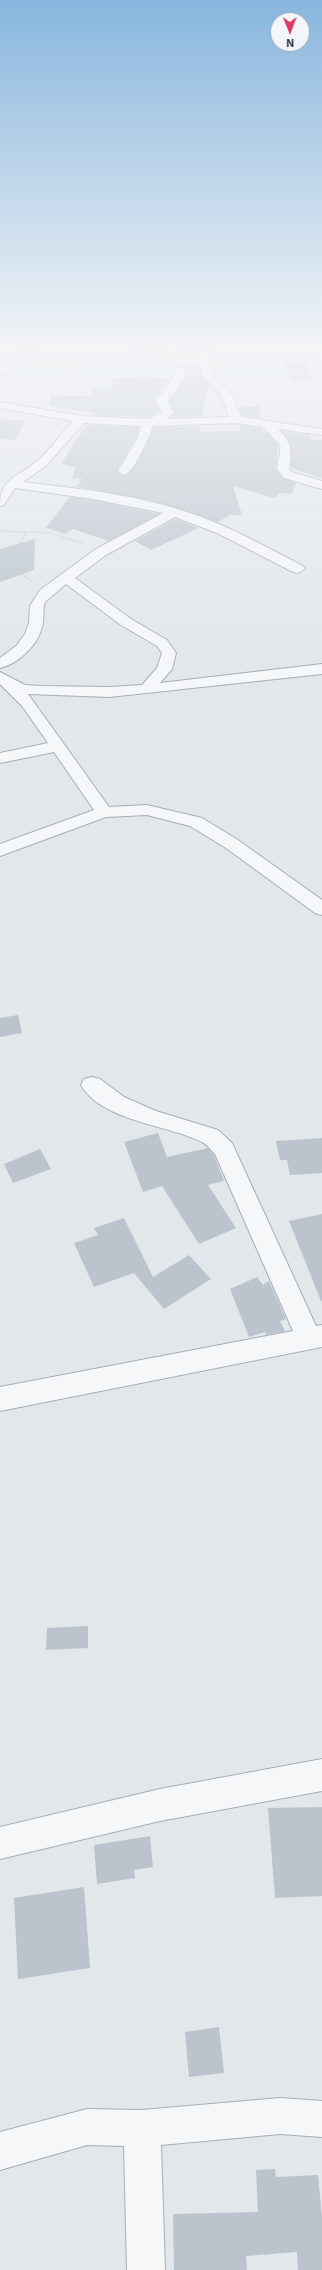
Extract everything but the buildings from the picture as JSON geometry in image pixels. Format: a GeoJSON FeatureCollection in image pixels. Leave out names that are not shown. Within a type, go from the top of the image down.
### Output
{"type":"FeatureCollection","features":[{"type":"Feature","properties":{"kind":"street"},"geometry":{"type":"LineString","coordinates":[[0,502],[12,484],[42,463],[48,456]]}},
{"type":"Feature","properties":{"kind":"street"},"geometry":{"type":"LineString","coordinates":[[124,471],[133,456]]}},
{"type":"Feature","properties":{"kind":"street"},"geometry":{"type":"LineString","coordinates":[[286,456],[283,469],[284,472],[322,485]]}},
{"type":"Feature","properties":{"kind":"street"},"geometry":{"type":"LineString","coordinates":[[12,484],[68,492],[174,512],[207,524],[298,569]]}},
{"type":"Feature","properties":{"kind":"street"},"geometry":{"type":"LineString","coordinates":[[0,664],[17,653],[29,640],[35,627],[35,609],[38,599],[65,577],[101,552],[174,512]]}},
{"type":"Feature","properties":{"kind":"street"},"geometry":{"type":"LineString","coordinates":[[65,577],[126,622],[162,643],[170,653],[164,669],[147,690]]}},
{"type":"Feature","properties":{"kind":"street"},"geometry":{"type":"LineString","coordinates":[[4,680],[22,689],[41,692],[147,690],[322,669]]}},
{"type":"Feature","properties":{"kind":"street"},"geometry":{"type":"LineString","coordinates":[[4,680],[28,703],[104,812]]}},
{"type":"Feature","properties":{"kind":"street"},"geometry":{"type":"LineString","coordinates":[[0,758],[58,746]]}},
{"type":"Feature","properties":{"kind":"street"},"geometry":{"type":"LineString","coordinates":[[0,850],[104,812],[147,810],[196,822],[232,844],[322,909]]}},
{"type":"Feature","properties":{"kind":"street"},"geometry":{"type":"LineString","coordinates":[[0,1399],[316,1337],[224,1149],[210,1136],[149,1117],[116,1103],[92,1085]]}},
{"type":"Feature","properties":{"kind":"street"},"geometry":{"type":"LineString","coordinates":[[0,1843],[80,1823],[249,1786],[322,1775]]}},
{"type":"Feature","properties":{"kind":"street"},"geometry":{"type":"LineString","coordinates":[[0,2151],[87,2127],[142,2128],[280,2116],[322,2119]]}},
{"type":"Feature","properties":{"kind":"street"},"geometry":{"type":"LineString","coordinates":[[142,2128],[146,2270]]}},
{"type":"Feature","properties":{"kind":"path"},"geometry":{"type":"LineString","coordinates":[[0,531],[50,533],[77,540],[101,552]]}},
{"type":"Feature","properties":{"kind":"path"},"geometry":{"type":"LineString","coordinates":[[26,531],[13,559],[18,570],[45,593]]}}]}
